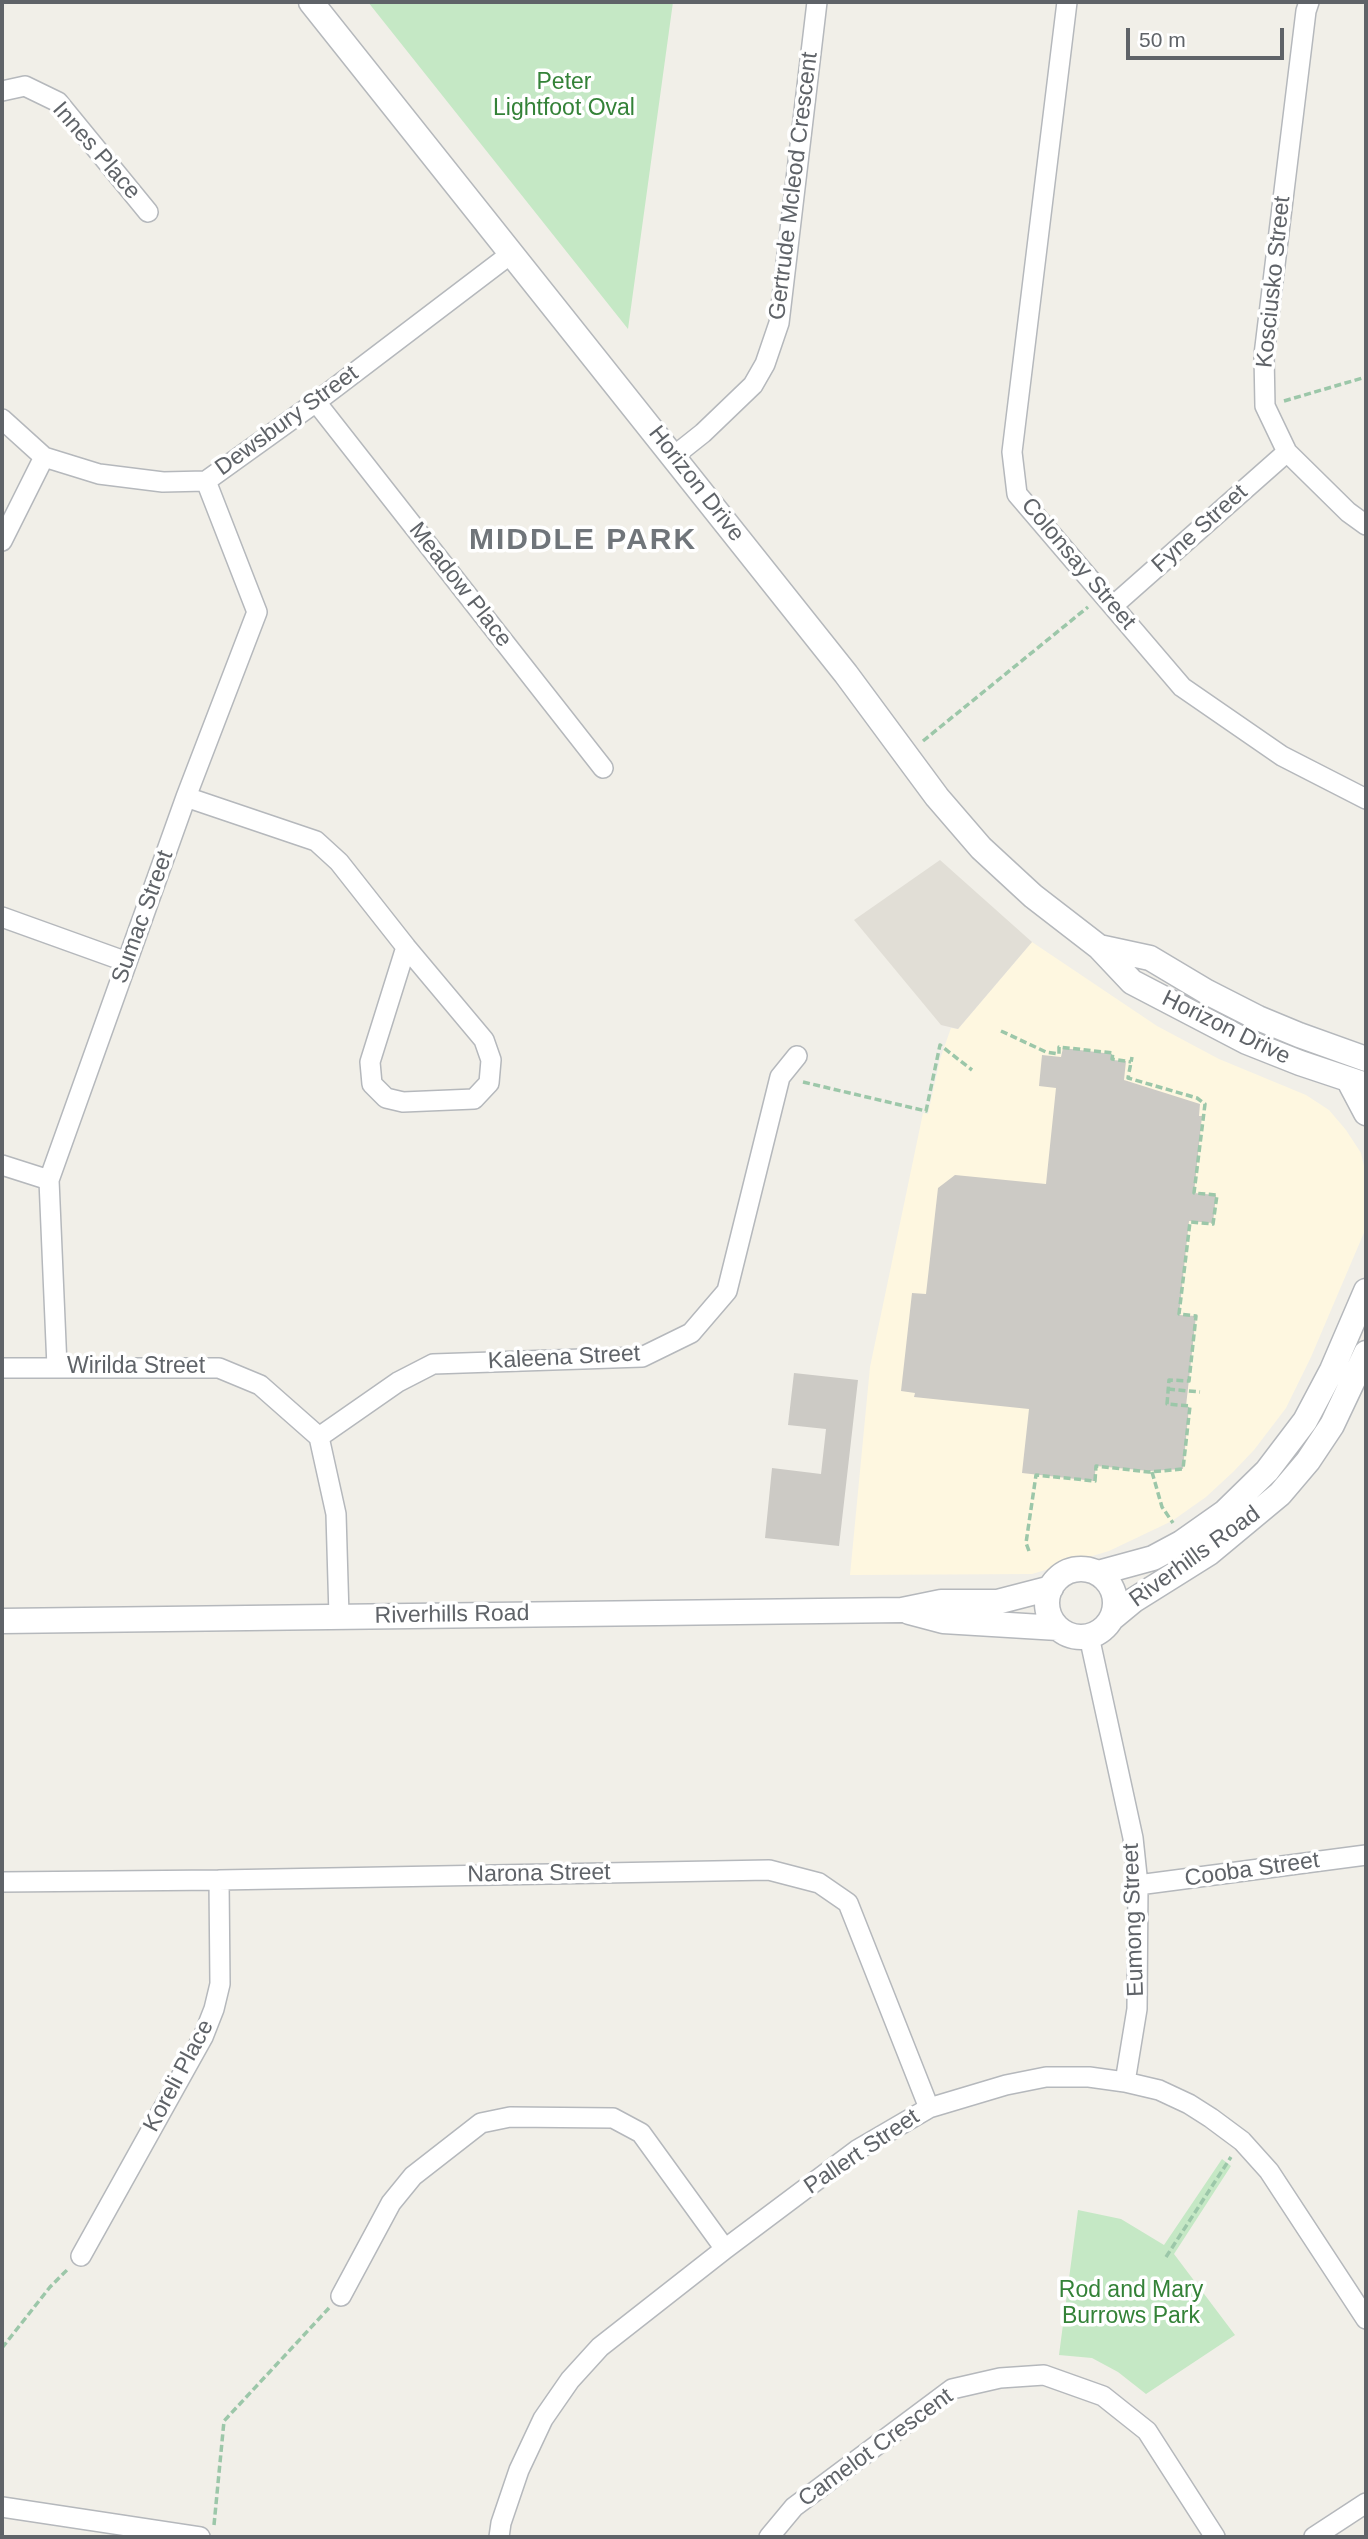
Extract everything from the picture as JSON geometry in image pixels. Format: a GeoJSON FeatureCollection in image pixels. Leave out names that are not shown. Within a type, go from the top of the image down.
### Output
{"type":"FeatureCollection","features":[{"type":"Feature","properties":{"kind":"street","name":"Horizon Drive"},"geometry":{"type":"LineString","coordinates":[[311,2],[674,456],[908,755],[937,797],[981,848],[1033,896],[1099,947],[1132,982],[1247,1042],[1357,1082]]}},
{"type":"Feature","properties":{"kind":"street","name":"Gertrude Mcleod Crescent"},"geometry":{"type":"LineString","coordinates":[[674,456],[703,433],[753,385],[765,364],[779,323],[817,2]]}},
{"type":"Feature","properties":{"kind":"street","name":"Colonsay Street"},"geometry":{"type":"LineString","coordinates":[[1067,2],[1012,453],[1017,494],[1182,687],[1282,756],[1366,799]]}},
{"type":"Feature","properties":{"kind":"street","name":"Kosciusko Street"},"geometry":{"type":"LineString","coordinates":[[1309,2],[1264,355],[1265,406],[1287,452],[1348,512],[1366,525]]}},
{"type":"Feature","properties":{"kind":"street","name":"Innes Place"},"geometry":{"type":"LineString","coordinates":[[2,91],[25,86],[58,102],[148,212]]}},
{"type":"Feature","properties":{"kind":"street","name":"Dewsbury Street"},"geometry":{"type":"LineString","coordinates":[[2,419],[44,457],[99,474],[163,482],[206,481],[316,402],[512,253]]}},
{"type":"Feature","properties":{"kind":"street","name":"Meadow Place"},"geometry":{"type":"LineString","coordinates":[[316,402],[603,768]]}},
{"type":"Feature","properties":{"kind":"street","name":"Fyne Street"},"geometry":{"type":"LineString","coordinates":[[1109,600],[1287,452]]}},
{"type":"Feature","properties":{"kind":"street"},"geometry":{"type":"LineString","coordinates":[[2,541],[44,457]]}},
{"type":"Feature","properties":{"kind":"street","name":"Sumac Street"},"geometry":{"type":"LineString","coordinates":[[57,1367],[49,1180],[186,797],[257,612],[206,481]]}},
{"type":"Feature","properties":{"kind":"street"},"geometry":{"type":"LineString","coordinates":[[186,797],[316,841],[340,862],[406,947],[484,1040],[491,1060],[489,1083],[474,1099],[402,1102],[386,1098],[372,1084],[370,1062],[406,947]]}},
{"type":"Feature","properties":{"kind":"street"},"geometry":{"type":"LineString","coordinates":[[2,917],[127,962]]}},
{"type":"Feature","properties":{"kind":"street","name":"Horizon Drive"},"geometry":{"type":"LineString","coordinates":[[1099,947],[1150,958],[1207,992],[1258,1017],[1311,1040],[1366,1059]]}},
{"type":"Feature","properties":{"kind":"street","name":"Kaleena Street"},"geometry":{"type":"LineString","coordinates":[[318,1437],[398,1382],[433,1364],[642,1357],[691,1333],[727,1292],[780,1077],[797,1056]]}},
{"type":"Feature","properties":{"kind":"street"},"geometry":{"type":"LineString","coordinates":[[1357,1082],[1366,1113]]}},
{"type":"Feature","properties":{"kind":"street"},"geometry":{"type":"LineString","coordinates":[[2,1165],[49,1180]]}},
{"type":"Feature","properties":{"kind":"street","name":"Riverhills Road"},"geometry":{"type":"LineString","coordinates":[[1098,1573],[1153,1558],[1189,1538],[1226,1512],[1268,1471],[1306,1421],[1366,1292]]}},
{"type":"Feature","properties":{"kind":"street","name":"Riverhills Road"},"geometry":{"type":"LineString","coordinates":[[1111,1619],[1134,1600],[1209,1553],[1280,1494],[1308,1461],[1332,1425],[1366,1353]]}},
{"type":"Feature","properties":{"kind":"street","name":"Wirilda Street"},"geometry":{"type":"LineString","coordinates":[[2,1368],[219,1368],[260,1385],[318,1437]]}},
{"type":"Feature","properties":{"kind":"street"},"geometry":{"type":"LineString","coordinates":[[318,1437],[336,1514],[339,1616]]}},
{"type":"Feature","properties":{"kind":"street"},"geometry":{"type":"LineString","coordinates":[[1076,1569],[1098,1573],[1114,1591],[1116,1604],[1111,1619],[1101,1632],[1089,1636],[1078,1637],[1058,1628],[1048,1609],[1047,1598],[1051,1588],[1065,1573],[1076,1569]]}},
{"type":"Feature","properties":{"kind":"street","name":"Riverhills Road"},"geometry":{"type":"LineString","coordinates":[[2,1621],[901,1610],[941,1602],[997,1602],[1051,1588]]}},
{"type":"Feature","properties":{"kind":"street","name":"Riverhills Road"},"geometry":{"type":"LineString","coordinates":[[901,1610],[943,1621],[1058,1628]]}},
{"type":"Feature","properties":{"kind":"street","name":"Eumong Street"},"geometry":{"type":"LineString","coordinates":[[1089,1636],[1133,1838],[1138,1885],[1136,2009],[1125,2082]]}},
{"type":"Feature","properties":{"kind":"street","name":"Cooba Street"},"geometry":{"type":"LineString","coordinates":[[1138,1885],[1366,1855]]}},
{"type":"Feature","properties":{"kind":"street","name":"Narona Street"},"geometry":{"type":"LineString","coordinates":[[2,1882],[769,1870],[819,1883],[848,1903],[929,2108]]}},
{"type":"Feature","properties":{"kind":"street","name":"Koreli Place"},"geometry":{"type":"LineString","coordinates":[[81,2256],[203,2037],[214,2009],[220,1984],[219,1880]]}},
{"type":"Feature","properties":{"kind":"street","name":"Pallert Street"},"geometry":{"type":"LineString","coordinates":[[499,2537],[519,2470],[543,2419],[570,2380],[600,2347],[857,2150],[929,2108],[1006,2085],[1046,2077],[1088,2077],[1159,2090],[1189,2104],[1242,2141],[1269,2171],[1366,2319]]}},
{"type":"Feature","properties":{"kind":"street"},"geometry":{"type":"LineString","coordinates":[[341,2296],[391,2203],[413,2176],[481,2123],[510,2117],[613,2118],[641,2133],[725,2249]]}},
{"type":"Feature","properties":{"kind":"street","name":"Camelot Crescent"},"geometry":{"type":"LineString","coordinates":[[769,2537],[794,2507],[952,2389],[1000,2378],[1044,2375],[1103,2396],[1147,2431],[1215,2537]]}},
{"type":"Feature","properties":{"kind":"street"},"geometry":{"type":"LineString","coordinates":[[1314,2537],[1366,2503]]}},
{"type":"Feature","properties":{"kind":"street"},"geometry":{"type":"LineString","coordinates":[[2,2507],[200,2537]]}},
{"type":"Feature","properties":{"kind":"path"},"geometry":{"type":"LineString","coordinates":[[1265,406],[1366,377]]}},
{"type":"Feature","properties":{"kind":"path"},"geometry":{"type":"LineString","coordinates":[[908,755],[1109,600]]}},
{"type":"Feature","properties":{"kind":"path"},"geometry":{"type":"LineString","coordinates":[[1001,1031],[1046,1052],[1059,1054],[1059,1047],[1112,1053],[1112,1059],[1132,1059],[1128,1078],[1197,1098],[1205,1104],[1194,1193],[1217,1195],[1213,1224],[1190,1222],[1180,1314],[1196,1316],[1189,1381],[1169,1380],[1167,1404],[1190,1406],[1183,1469],[1152,1472],[1096,1466],[1095,1481],[1036,1475],[1026,1543],[1029,1551]]}},
{"type":"Feature","properties":{"kind":"path"},"geometry":{"type":"LineString","coordinates":[[780,1077],[926,1111],[940,1045],[972,1070]]}},
{"type":"Feature","properties":{"kind":"path"},"geometry":{"type":"LineString","coordinates":[[1168,1389],[1200,1392]]}},
{"type":"Feature","properties":{"kind":"path"},"geometry":{"type":"LineString","coordinates":[[1152,1472],[1162,1507],[1174,1525]]}},
{"type":"Feature","properties":{"kind":"path"},"geometry":{"type":"LineString","coordinates":[[1166,2258],[1242,2141]]}},
{"type":"Feature","properties":{"kind":"path"},"geometry":{"type":"LineString","coordinates":[[2,2348],[50,2287],[81,2256]]}},
{"type":"Feature","properties":{"kind":"path"},"geometry":{"type":"LineString","coordinates":[[213,2537],[224,2421],[341,2296]]}},
{"type":"Feature","properties":{"kind":"shaded area"},"geometry":{"type":"Polygon","coordinates":[[[940,860],[1032,942],[958,1029],[941,1025],[854,920],[940,860]]]}},
{"type":"Feature","properties":{"kind":"shaded area"},"geometry":{"type":"Polygon","coordinates":[[[1032,942],[1157,1026],[1219,1059],[1306,1095],[1329,1110],[1361,1153],[1366,1175],[1366,1228],[1311,1357],[1286,1408],[1254,1450],[1233,1472],[1206,1497],[1172,1521],[1109,1551],[1032,1574],[850,1575],[870,1367],[923,1113],[928,1114],[940,1059],[951,1028],[958,1029],[1032,942]]]}},
{"type":"Feature","properties":{"kind":"green space","name":"Peter Lightfoot Oval"},"geometry":{"type":"Polygon","coordinates":[[[368,2],[673,2],[628,329],[368,2]]]}},
{"type":"Feature","properties":{"kind":"green space","name":"Rod and Mary Burrows Park"},"geometry":{"type":"Polygon","coordinates":[[[1222,2159],[1231,2166],[1174,2254],[1235,2335],[1146,2394],[1118,2372],[1092,2358],[1059,2355],[1078,2210],[1121,2219],[1164,2245],[1222,2159]]]}},
{"type":"Feature","properties":{"kind":"building"},"geometry":{"type":"Polygon","coordinates":[[[1063,1048],[1112,1054],[1111,1060],[1126,1061],[1124,1080],[1200,1104],[1199,1116],[1202,1116],[1194,1193],[1216,1195],[1213,1223],[1189,1221],[1179,1315],[1196,1316],[1186,1406],[1189,1407],[1183,1469],[1150,1471],[1096,1466],[1094,1481],[1022,1473],[1029,1409],[914,1397],[915,1393],[901,1391],[912,1293],[926,1294],[938,1188],[955,1175],[1046,1184],[1056,1088],[1039,1086],[1042,1055],[1061,1057],[1063,1048]]]}},
{"type":"Feature","properties":{"kind":"building"},"geometry":{"type":"Polygon","coordinates":[[[794,1373],[858,1380],[839,1546],[765,1538],[772,1468],[821,1474],[826,1429],[788,1425],[794,1373]]]}},
{"type":"Feature","properties":{"kind":"district","name":"MIDDLE PARK"},"geometry":{"type":"Point","coordinates":[583,541]}}]}
